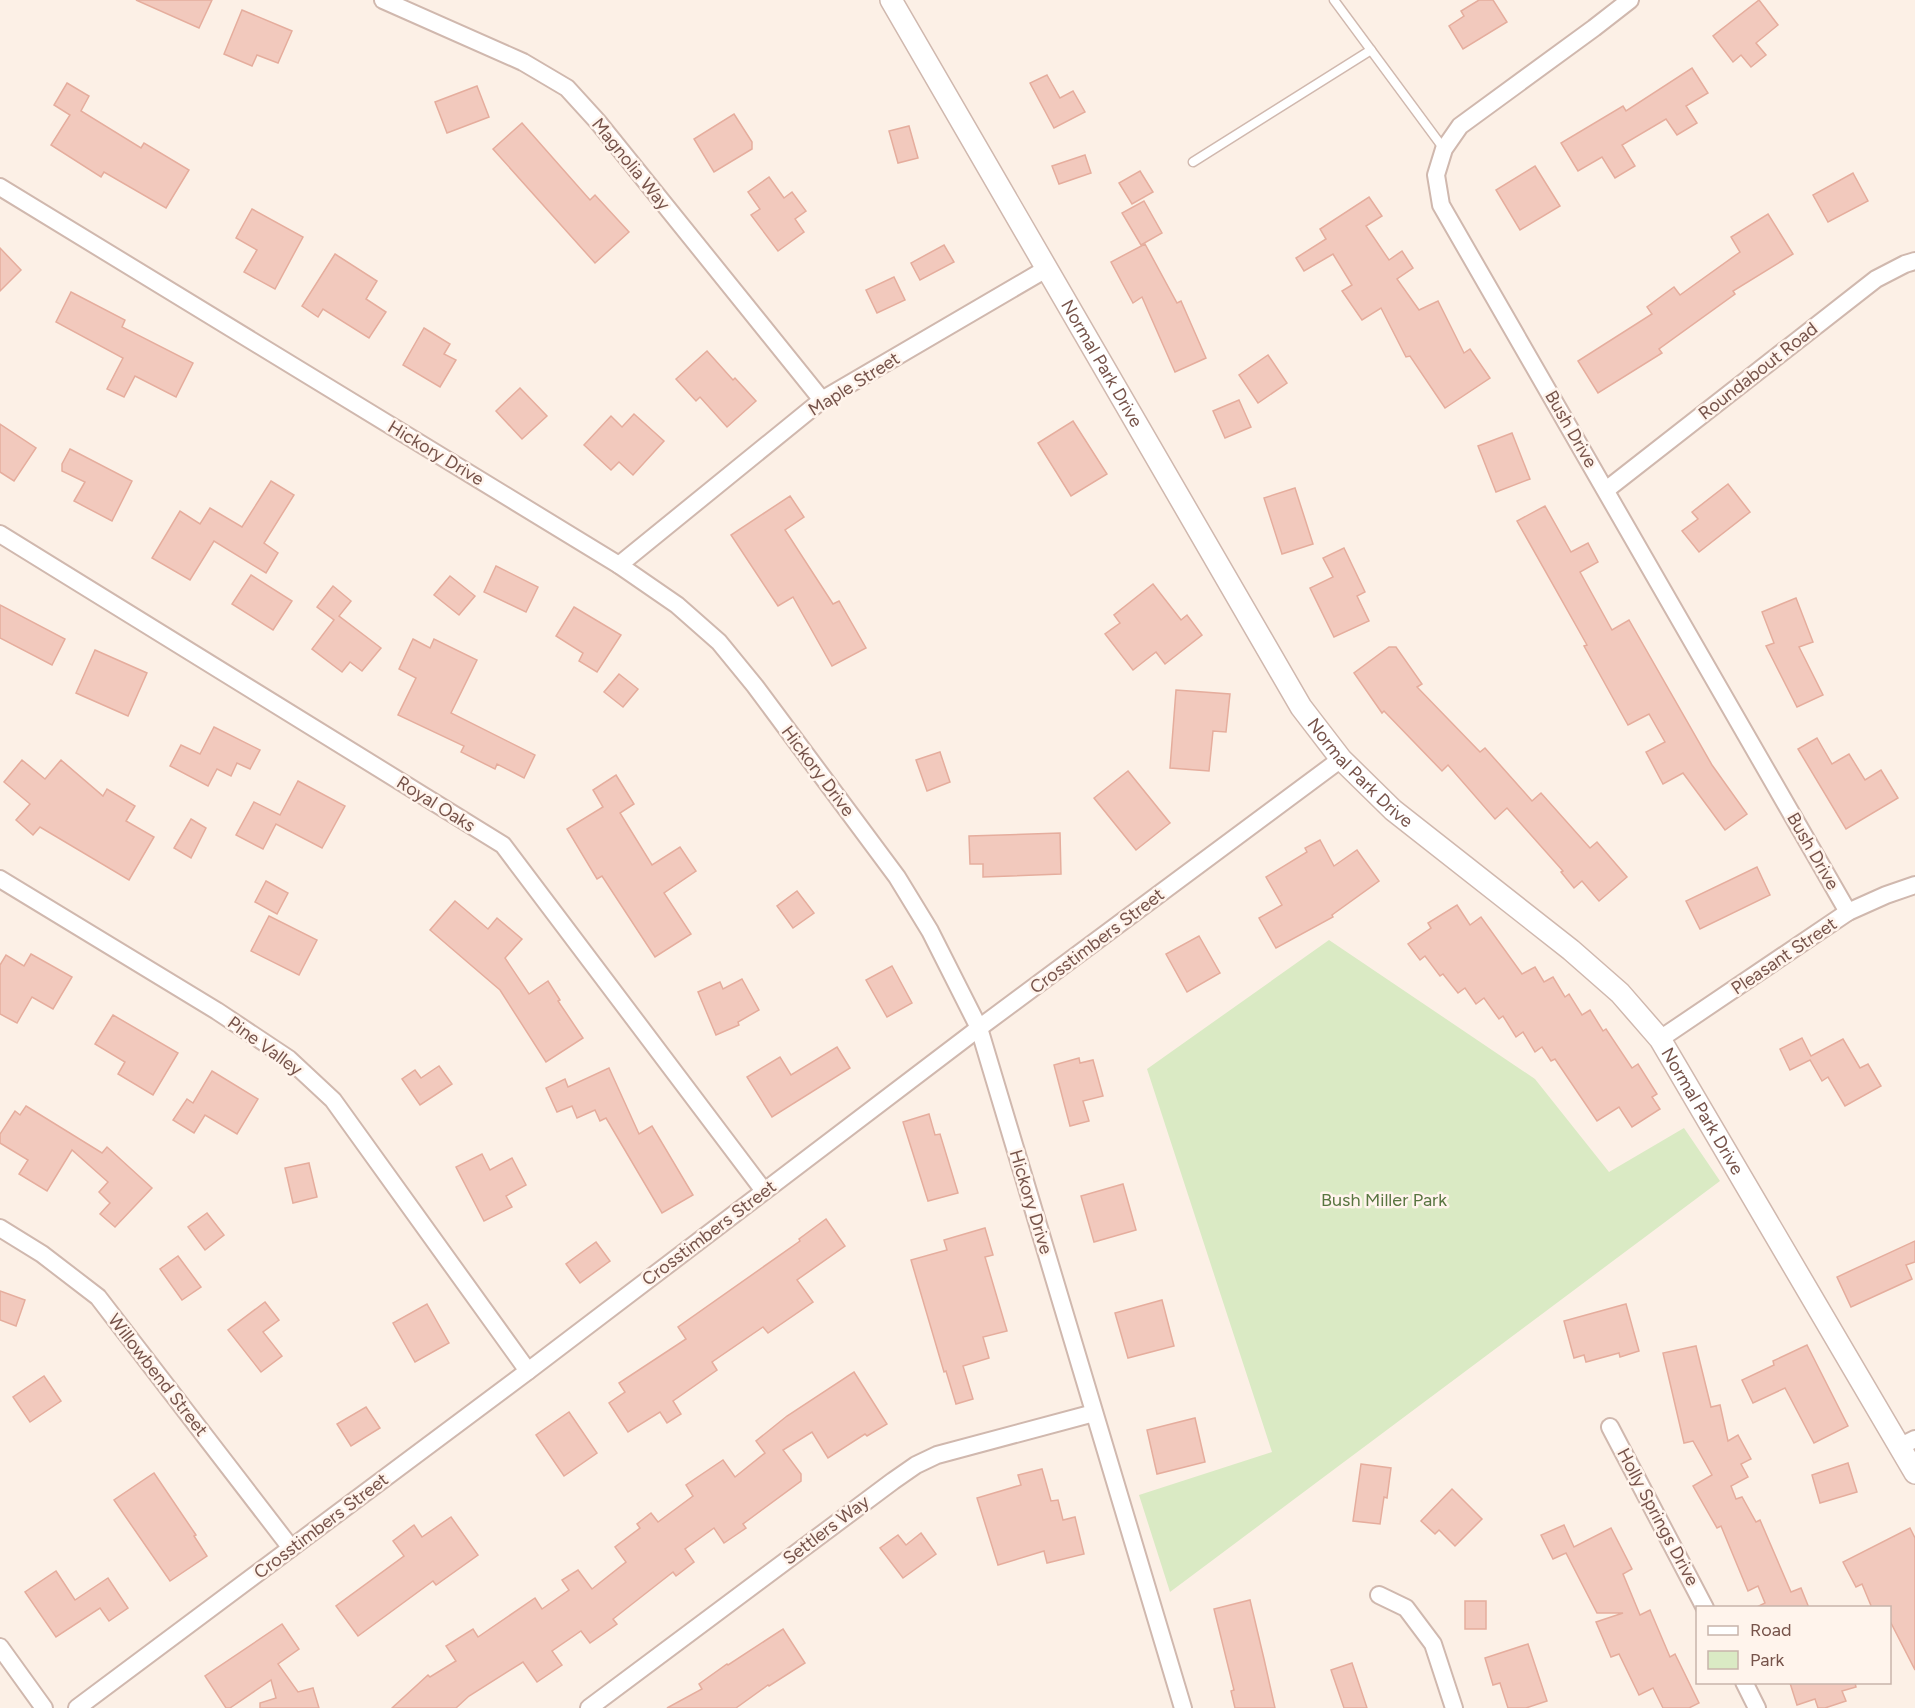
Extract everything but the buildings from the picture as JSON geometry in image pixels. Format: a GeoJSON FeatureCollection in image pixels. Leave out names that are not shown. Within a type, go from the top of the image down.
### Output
{"type":"FeatureCollection","features":[{"type":"Feature","properties":{"kind":"street","name":"Magnolia Way"},"geometry":{"type":"LineString","coordinates":[[383,0],[523,62],[567,88],[598,122],[822,400]]}},
{"type":"Feature","properties":{"kind":"street","name":"Normal Park Drive"},"geometry":{"type":"LineString","coordinates":[[891,0],[1301,707],[1341,759],[1393,810],[1571,950],[1620,993],[1659,1039],[1907,1443],[1915,1473]]}},
{"type":"Feature","properties":{"kind":"street","name":"Bush Drive"},"geometry":{"type":"LineString","coordinates":[[1630,0],[1460,126],[1444,149],[1436,175],[1441,205],[1848,912]]}},
{"type":"Feature","properties":{"kind":"street","name":"Hickory Drive"},"geometry":{"type":"LineString","coordinates":[[0,187],[619,565],[677,605],[719,642],[754,686],[897,877],[930,931],[979,1028],[1184,1708]]}},
{"type":"Feature","properties":{"kind":"street","name":"Roundabout Road"},"geometry":{"type":"LineString","coordinates":[[1606,490],[1876,279],[1915,261]]}},
{"type":"Feature","properties":{"kind":"street","name":"Maple Street"},"geometry":{"type":"LineString","coordinates":[[619,565],[822,400],[1046,269]]}},
{"type":"Feature","properties":{"kind":"street","name":"Royal Oaks"},"geometry":{"type":"LineString","coordinates":[[0,534],[503,846],[764,1191]]}},
{"type":"Feature","properties":{"kind":"street","name":"Crosstimbers Street"},"geometry":{"type":"LineString","coordinates":[[77,1708],[528,1371],[979,1028],[1341,759]]}},
{"type":"Feature","properties":{"kind":"street","name":"Pine Valley"},"geometry":{"type":"LineString","coordinates":[[0,879],[217,1011],[289,1059],[333,1100],[528,1371]]}},
{"type":"Feature","properties":{"kind":"street","name":"Pleasant Street"},"geometry":{"type":"LineString","coordinates":[[1659,1039],[1848,912],[1915,885]]}},
{"type":"Feature","properties":{"kind":"street","name":"Willowbend Street"},"geometry":{"type":"LineString","coordinates":[[0,1228],[42,1254],[98,1297],[291,1548]]}},
{"type":"Feature","properties":{"kind":"street","name":"Settlers Way"},"geometry":{"type":"LineString","coordinates":[[589,1708],[916,1465],[937,1455],[1094,1413]]}},
{"type":"Feature","properties":{"kind":"street","name":"Holly Springs Drive"},"geometry":{"type":"LineString","coordinates":[[1610,1427],[1704,1606]]}},
{"type":"Feature","properties":{"kind":"street"},"geometry":{"type":"LineString","coordinates":[[1379,1595],[1406,1608],[1433,1644],[1454,1708]]}},
{"type":"Feature","properties":{"kind":"street"},"geometry":{"type":"LineString","coordinates":[[0,1647],[44,1708]]}},
{"type":"Feature","properties":{"kind":"street"},"geometry":{"type":"LineString","coordinates":[[1745,1684],[1757,1708]]}},
{"type":"Feature","properties":{"kind":"lane"},"geometry":{"type":"LineString","coordinates":[[1334,0],[1444,149]]}},
{"type":"Feature","properties":{"kind":"lane"},"geometry":{"type":"LineString","coordinates":[[1193,162],[1371,50]]}},
{"type":"Feature","properties":{"kind":"green space","name":"Bush Miller Park"},"geometry":{"type":"Polygon","coordinates":[[[1329,940],[1535,1079],[1609,1172],[1684,1128],[1720,1181],[1170,1592],[1139,1495],[1272,1452],[1147,1069],[1329,940]]]}}]}
